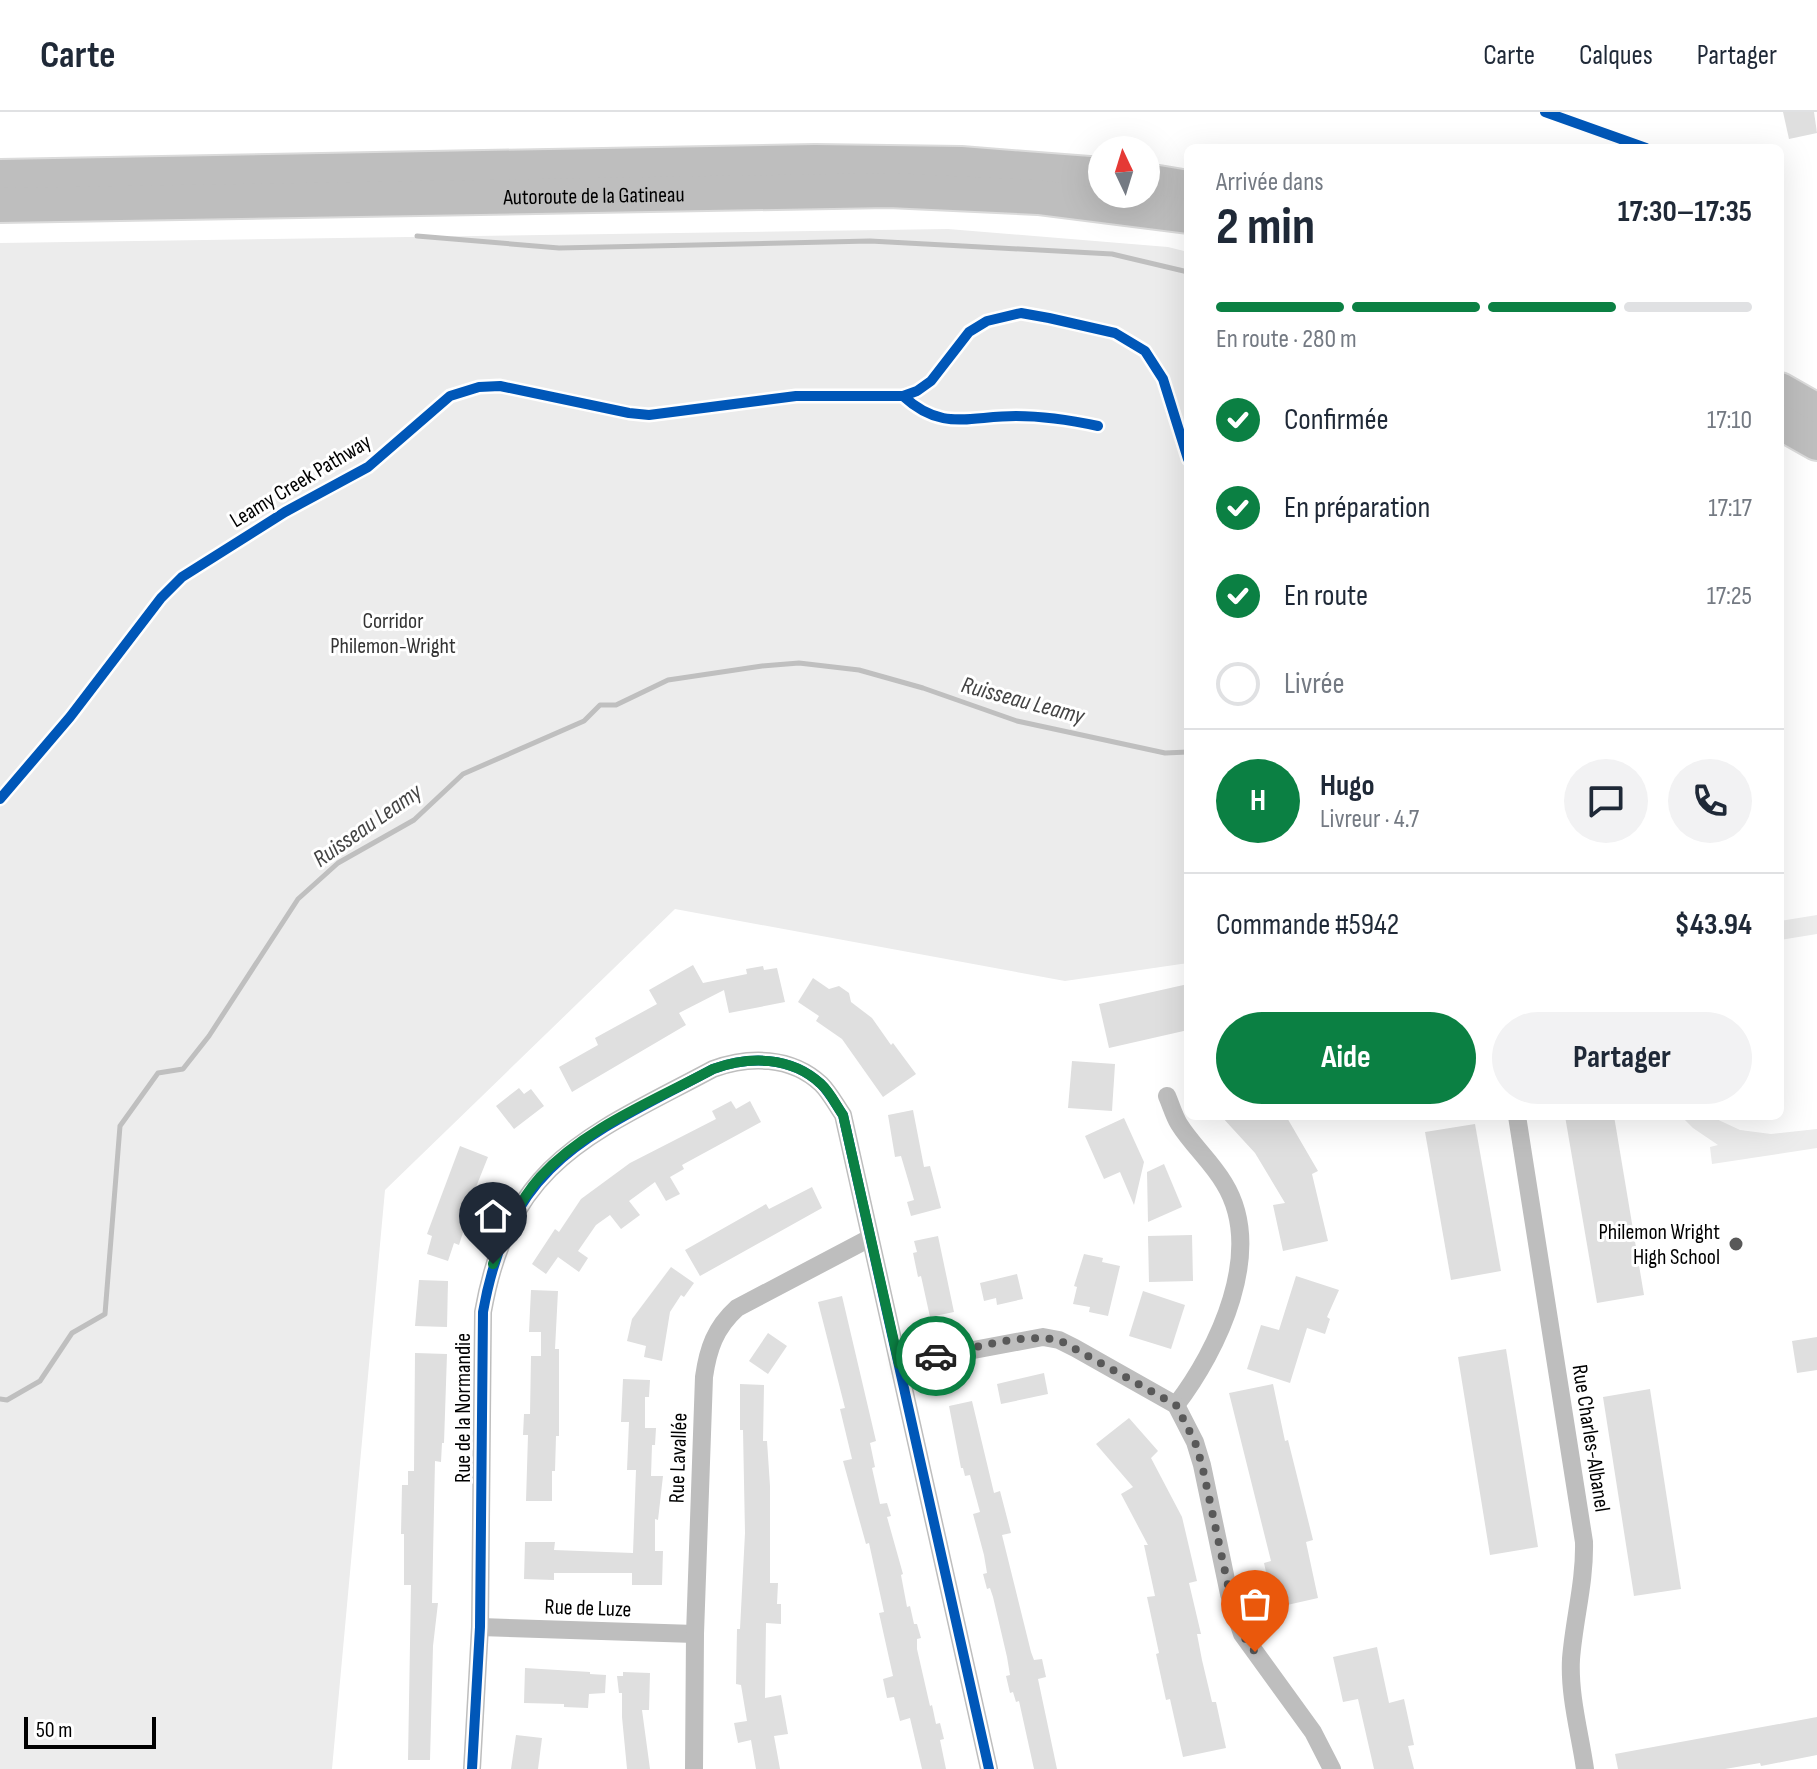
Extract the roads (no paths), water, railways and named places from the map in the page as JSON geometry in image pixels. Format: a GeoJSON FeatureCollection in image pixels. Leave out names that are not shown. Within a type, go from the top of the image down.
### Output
{"type":"FeatureCollection","features":[{"type":"Feature","properties":{"kind":"highway","name":"Autoroute de la Gatineau"},"geometry":{"type":"LineString","coordinates":[[0,177],[815,162],[961,164],[1088,174]]}},
{"type":"Feature","properties":{"kind":"highway"},"geometry":{"type":"LineString","coordinates":[[1160,183],[1184,187]]}},
{"type":"Feature","properties":{"kind":"highway","name":"Autoroute de la Gatineau"},"geometry":{"type":"LineString","coordinates":[[0,205],[889,190],[1038,197],[1184,215]]}},
{"type":"Feature","properties":{"kind":"highway"},"geometry":{"type":"LineString","coordinates":[[1784,392],[1817,411]]}},
{"type":"Feature","properties":{"kind":"highway"},"geometry":{"type":"LineString","coordinates":[[1784,424],[1817,443]]}},
{"type":"Feature","properties":{"kind":"street","name":"Rue de la Normandie"},"geometry":{"type":"LineString","coordinates":[[472,1769],[480,1627],[483,1312],[493,1264],[502,1240],[525,1197],[540,1177],[595,1132],[713,1069],[732,1062],[772,1061],[807,1073],[823,1086],[843,1115],[989,1769]]}},
{"type":"Feature","properties":{"kind":"street"},"geometry":{"type":"LineString","coordinates":[[1167,1096],[1178,1123],[1226,1186],[1239,1227],[1240,1252],[1217,1341],[1203,1368],[1176,1405]]}},
{"type":"Feature","properties":{"kind":"street","name":"Rue Charles-Albanel"},"geometry":{"type":"LineString","coordinates":[[1518,1120],[1584,1542],[1571,1681],[1585,1769]]}},
{"type":"Feature","properties":{"kind":"street","name":"Rue Lavallée"},"geometry":{"type":"LineString","coordinates":[[694,1769],[695,1634],[707,1356],[714,1336],[737,1308],[870,1238]]}},
{"type":"Feature","properties":{"kind":"street"},"geometry":{"type":"LineString","coordinates":[[899,1364],[1043,1337],[1075,1348],[1176,1405],[1195,1442],[1202,1465],[1229,1594],[1242,1634],[1313,1732],[1332,1769]]}},
{"type":"Feature","properties":{"kind":"street","name":"Rue de Luze"},"geometry":{"type":"LineString","coordinates":[[480,1627],[695,1634]]}},
{"type":"Feature","properties":{"kind":"waterway"},"geometry":{"type":"LineString","coordinates":[[417,236],[559,248],[870,241],[1112,254],[1184,271]]}},
{"type":"Feature","properties":{"kind":"waterway","name":"Ruisseau Leamy"},"geometry":{"type":"LineString","coordinates":[[0,1399],[7,1400],[40,1381],[72,1333],[105,1314],[120,1126],[158,1073],[183,1069],[209,1036],[298,899],[338,863],[414,820],[463,774],[584,721],[600,705],[616,705],[668,680],[799,663],[859,670],[923,688],[1017,721],[1165,753],[1184,752]]}},
{"type":"Feature","properties":{"kind":"place","name":"Philemon Wright High School"},"geometry":{"type":"Point","coordinates":[1736,1244]}},
{"type":"Feature","properties":{"kind":"park label","name":"Corridor Philemon-Wright"},"geometry":{"type":"Point","coordinates":[393,632]}}]}
